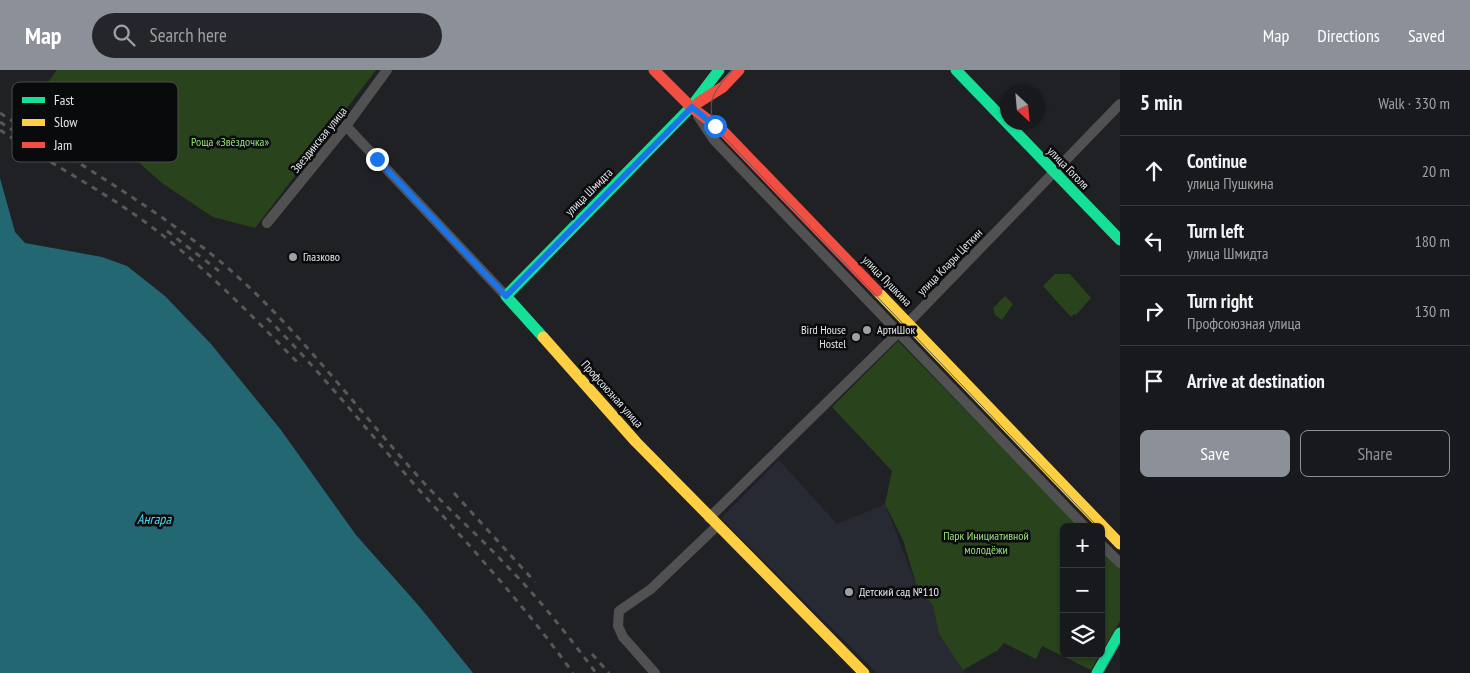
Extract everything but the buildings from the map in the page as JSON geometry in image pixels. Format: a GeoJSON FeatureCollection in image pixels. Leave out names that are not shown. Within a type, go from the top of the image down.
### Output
{"type":"FeatureCollection","features":[{"type":"Feature","properties":{"kind":"street","name":"Звездинская улица"},"geometry":{"type":"LineString","coordinates":[[267,223],[346,126],[387,70]]}},
{"type":"Feature","properties":{"kind":"street","name":"улица Пушкина"},"geometry":{"type":"LineString","coordinates":[[654,70],[692,107],[723,132],[1120,544]]}},
{"type":"Feature","properties":{"kind":"street","name":"улица Шмидта"},"geometry":{"type":"LineString","coordinates":[[506,296],[692,107],[719,70]]}},
{"type":"Feature","properties":{"kind":"street","name":"улица Шмидта"},"geometry":{"type":"LineString","coordinates":[[692,107],[723,87],[739,70]]}},
{"type":"Feature","properties":{"kind":"street","name":"улица Гоголя"},"geometry":{"type":"LineString","coordinates":[[956,70],[1053,173],[1120,240]]}},
{"type":"Feature","properties":{"kind":"street","name":"улица Клары Цеткин"},"geometry":{"type":"LineString","coordinates":[[709,518],[908,323],[1120,104]]}},
{"type":"Feature","properties":{"kind":"street","name":"улица Пушкина"},"geometry":{"type":"LineString","coordinates":[[692,107],[714,140],[1081,523]]}},
{"type":"Feature","properties":{"kind":"street","name":"Профсоюзная улица"},"geometry":{"type":"LineString","coordinates":[[346,126],[506,296],[630,435],[709,518],[864,673]]}},
{"type":"Feature","properties":{"kind":"street"},"geometry":{"type":"LineString","coordinates":[[655,673],[623,637],[618,626],[619,611],[651,589],[718,526]]}},
{"type":"Feature","properties":{"kind":"street"},"geometry":{"type":"LineString","coordinates":[[1105,548],[1120,563]]}},
{"type":"Feature","properties":{"kind":"street"},"geometry":{"type":"LineString","coordinates":[[1098,673],[1120,633]]}},
{"type":"Feature","properties":{"kind":"shaded area"},"geometry":{"type":"Polygon","coordinates":[[[779,460],[837,524],[885,504],[917,587],[933,606],[939,634],[966,673],[877,673],[721,518],[779,460]]]}},
{"type":"Feature","properties":{"kind":"green space","name":"Роща «Звёздочка»"},"geometry":{"type":"Polygon","coordinates":[[[57,70],[376,70],[255,228],[213,217],[162,183],[138,162],[178,162],[178,82],[48,82],[57,70]]]}},
{"type":"Feature","properties":{"kind":"green space"},"geometry":{"type":"Polygon","coordinates":[[[1055,274],[1070,274],[1091,298],[1076,315],[1074,314],[1071,317],[1043,286],[1055,274]]]}},
{"type":"Feature","properties":{"kind":"green space"},"geometry":{"type":"Polygon","coordinates":[[[1005,296],[1013,304],[1002,320],[995,315],[993,308],[1005,296]]]}},
{"type":"Feature","properties":{"kind":"green space","name":"Парк Инициативной молодёжи"},"geometry":{"type":"Polygon","coordinates":[[[898,341],[1076,523],[1060,523],[1060,655],[1042,646],[1036,659],[1004,643],[998,650],[963,670],[939,634],[933,606],[917,587],[903,540],[885,504],[892,471],[832,407],[898,341]]]}},
{"type":"Feature","properties":{"kind":"green space"},"geometry":{"type":"Polygon","coordinates":[[[1105,553],[1120,568],[1120,621],[1105,646],[1105,553]]]}},
{"type":"Feature","properties":{"kind":"green space","name":"Парк Инициативной молодёжи"},"geometry":{"type":"Polygon","coordinates":[[[1066,658],[1098,658],[1091,670],[1066,658]]]}},
{"type":"Feature","properties":{"kind":"water","name":"Ангара"},"geometry":{"type":"Polygon","coordinates":[[[0,178],[15,232],[25,243],[102,257],[127,266],[165,296],[211,344],[281,430],[356,535],[419,606],[473,673],[0,673],[0,178]]]}},
{"type":"Feature","properties":{"kind":"tram line"},"geometry":{"type":"LineString","coordinates":[[733,70],[719,86],[712,101],[713,117],[716,126],[723,136],[1094,523]]}},
{"type":"Feature","properties":{"kind":"tram line"},"geometry":{"type":"LineString","coordinates":[[1105,543],[1120,559]]}},
{"type":"Feature","properties":{"kind":"tram line"},"geometry":{"type":"LineString","coordinates":[[1103,673],[1120,643]]}},
{"type":"Feature","properties":{"kind":"railway"},"geometry":{"type":"LineString","coordinates":[[0,113],[12,121]]}},
{"type":"Feature","properties":{"kind":"railway"},"geometry":{"type":"LineString","coordinates":[[0,122],[12,130]]}},
{"type":"Feature","properties":{"kind":"railway"},"geometry":{"type":"LineString","coordinates":[[0,130],[12,138]]}},
{"type":"Feature","properties":{"kind":"railway"},"geometry":{"type":"LineString","coordinates":[[51,162],[119,204],[176,246],[214,279],[301,366]]}},
{"type":"Feature","properties":{"kind":"railway"},"geometry":{"type":"LineString","coordinates":[[77,162],[173,225],[229,269],[259,297],[316,357],[424,483],[528,588],[596,673]]}},
{"type":"Feature","properties":{"kind":"railway"},"geometry":{"type":"LineString","coordinates":[[167,231],[219,271]]}},
{"type":"Feature","properties":{"kind":"railway"},"geometry":{"type":"LineString","coordinates":[[267,318],[326,382],[500,580],[573,673]]}},
{"type":"Feature","properties":{"kind":"railway"},"geometry":{"type":"LineString","coordinates":[[454,493],[535,582]]}},
{"type":"Feature","properties":{"kind":"railway"},"geometry":{"type":"LineString","coordinates":[[592,654],[609,673]]}},
{"type":"Feature","properties":{"kind":"traffic: fast"},"geometry":{"type":"LineString","coordinates":[[543,337],[506,296],[691,107],[719,70]]}},
{"type":"Feature","properties":{"kind":"traffic: fast"},"geometry":{"type":"LineString","coordinates":[[956,70],[1120,240]]}},
{"type":"Feature","properties":{"kind":"traffic: fast"},"geometry":{"type":"LineString","coordinates":[[1097,673],[1120,633]]}},
{"type":"Feature","properties":{"kind":"traffic: slow"},"geometry":{"type":"LineString","coordinates":[[877,291],[1120,544]]}},
{"type":"Feature","properties":{"kind":"traffic: slow"},"geometry":{"type":"LineString","coordinates":[[543,337],[636,442],[864,673]]}},
{"type":"Feature","properties":{"kind":"traffic: jam"},"geometry":{"type":"LineString","coordinates":[[654,70],[691,107],[723,131],[877,291]]}},
{"type":"Feature","properties":{"kind":"traffic: jam"},"geometry":{"type":"LineString","coordinates":[[699,102],[723,87],[739,70]]}},
{"type":"Feature","properties":{"kind":"place","name":"Глазково"},"geometry":{"type":"Point","coordinates":[293,257]}},
{"type":"Feature","properties":{"kind":"place","name":"АртиШок"},"geometry":{"type":"Point","coordinates":[867,330]}},
{"type":"Feature","properties":{"kind":"place","name":"Bird House Hostel"},"geometry":{"type":"Point","coordinates":[856,337]}},
{"type":"Feature","properties":{"kind":"place","name":"Детский сад №110"},"geometry":{"type":"Point","coordinates":[849,592]}},
{"type":"Feature","properties":{"kind":"route"},"geometry":{"type":"LineString","coordinates":[[377,159],[506,296],[692,107],[715,126]]}}]}
